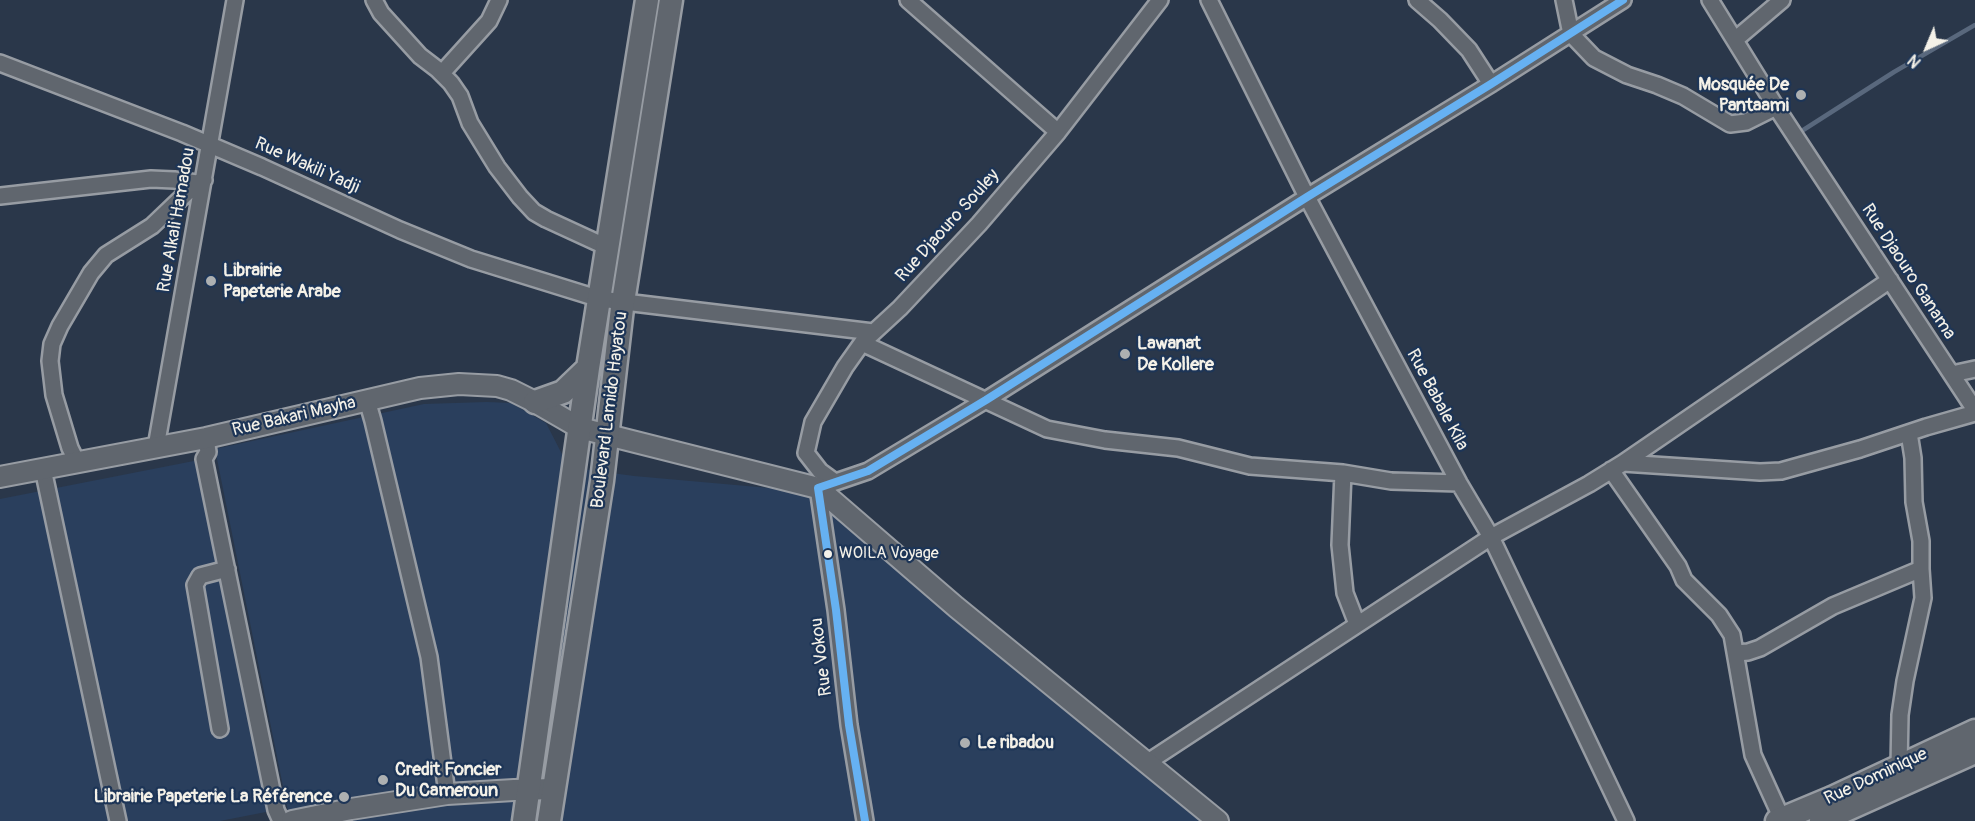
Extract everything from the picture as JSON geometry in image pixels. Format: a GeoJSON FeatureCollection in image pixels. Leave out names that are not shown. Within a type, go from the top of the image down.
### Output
{"type":"FeatureCollection","features":[{"type":"Feature","properties":{"kind":"main road"},"geometry":{"type":"LineString","coordinates":[[647,1],[671,3]]}},
{"type":"Feature","properties":{"kind":"main road","name":"Boulevard Lamido Hayatou"},"geometry":{"type":"LineString","coordinates":[[524,821],[588,368],[647,1]]}},
{"type":"Feature","properties":{"kind":"main road","name":"Boulevard Lamido Hayatou"},"geometry":{"type":"LineString","coordinates":[[549,821],[598,504],[624,300],[671,3]]}},
{"type":"Feature","properties":{"kind":"main road"},"geometry":{"type":"LineString","coordinates":[[535,402],[563,392],[588,368]]}},
{"type":"Feature","properties":{"kind":"main road","name":"Rue Dominique"},"geometry":{"type":"LineString","coordinates":[[1779,820],[1975,731]]}},
{"type":"Feature","properties":{"kind":"main road","name":"Rue Dominique"},"geometry":{"type":"LineString","coordinates":[[1821,821],[1975,752]]}},
{"type":"Feature","properties":{"kind":"street","name":"Rue Alkali Hamadou"},"geometry":{"type":"LineString","coordinates":[[156,447],[200,182],[211,146],[236,0]]}},
{"type":"Feature","properties":{"kind":"street"},"geometry":{"type":"LineString","coordinates":[[374,0],[381,13],[420,56],[442,73],[460,96],[470,123],[497,167],[534,212],[609,248]]}},
{"type":"Feature","properties":{"kind":"street"},"geometry":{"type":"LineString","coordinates":[[442,73],[489,21],[499,0]]}},
{"type":"Feature","properties":{"kind":"street"},"geometry":{"type":"LineString","coordinates":[[908,0],[1058,132]]}},
{"type":"Feature","properties":{"kind":"street","name":"Rue Djaouro Souley"},"geometry":{"type":"LineString","coordinates":[[826,485],[820,471],[806,453],[813,422],[845,367],[868,337],[900,308],[979,224],[1058,132],[1160,0]]}},
{"type":"Feature","properties":{"kind":"street","name":"Rue Babale Kila"},"geometry":{"type":"LineString","coordinates":[[1209,0],[1307,197],[1459,483],[1491,537],[1626,821]]}},
{"type":"Feature","properties":{"kind":"street"},"geometry":{"type":"LineString","coordinates":[[1417,0],[1469,50],[1491,84]]}},
{"type":"Feature","properties":{"kind":"street"},"geometry":{"type":"LineString","coordinates":[[1564,0],[1571,34],[1594,58],[1627,75],[1683,96],[1730,124],[1781,113],[1710,0]]}},
{"type":"Feature","properties":{"kind":"street"},"geometry":{"type":"LineString","coordinates":[[1218,821],[956,607],[826,485],[868,471],[986,400],[1623,0]]}},
{"type":"Feature","properties":{"kind":"street"},"geometry":{"type":"LineString","coordinates":[[1736,39],[1782,0]]}},
{"type":"Feature","properties":{"kind":"street","name":"Rue Wakili Yadji"},"geometry":{"type":"LineString","coordinates":[[0,63],[262,167],[400,230],[471,259],[600,299],[624,300],[868,337],[986,400],[1047,429],[1105,440],[1178,448],[1250,466],[1343,473],[1391,481],[1459,483]]}},
{"type":"Feature","properties":{"kind":"street","name":"Rue Djaouro Ganama"},"geometry":{"type":"LineString","coordinates":[[1781,113],[1975,412]]}},
{"type":"Feature","properties":{"kind":"street"},"geometry":{"type":"LineString","coordinates":[[0,196],[150,179],[200,182]]}},
{"type":"Feature","properties":{"kind":"street"},"geometry":{"type":"LineString","coordinates":[[77,462],[70,448],[54,395],[50,361],[52,344],[79,292],[106,255],[152,226],[200,182]]}},
{"type":"Feature","properties":{"kind":"street"},"geometry":{"type":"LineString","coordinates":[[1148,762],[1491,537],[1589,484],[1617,466],[1890,280]]}},
{"type":"Feature","properties":{"kind":"street"},"geometry":{"type":"LineString","coordinates":[[1952,374],[1975,369]]}},
{"type":"Feature","properties":{"kind":"street","name":"Rue Bakari Mayha"},"geometry":{"type":"LineString","coordinates":[[0,477],[206,438],[420,388],[459,384],[497,386],[511,390],[580,428],[826,485]]}},
{"type":"Feature","properties":{"kind":"street"},"geometry":{"type":"LineString","coordinates":[[367,400],[429,657],[447,794]]}},
{"type":"Feature","properties":{"kind":"street"},"geometry":{"type":"LineString","coordinates":[[1617,466],[1781,471],[1860,449],[1975,412]]}},
{"type":"Feature","properties":{"kind":"street"},"geometry":{"type":"LineString","coordinates":[[1899,767],[1902,704],[1923,598],[1921,541],[1914,502],[1913,458],[1909,433]]}},
{"type":"Feature","properties":{"kind":"street"},"geometry":{"type":"LineString","coordinates":[[206,438],[208,452],[204,459],[276,810],[281,821]]}},
{"type":"Feature","properties":{"kind":"street"},"geometry":{"type":"LineString","coordinates":[[1617,466],[1678,566],[1684,580],[1719,615],[1732,635],[1737,653],[1753,755],[1779,820]]}},
{"type":"Feature","properties":{"kind":"street"},"geometry":{"type":"LineString","coordinates":[[43,469],[118,821]]}},
{"type":"Feature","properties":{"kind":"street"},"geometry":{"type":"LineString","coordinates":[[1343,473],[1340,545],[1345,593],[1357,624]]}},
{"type":"Feature","properties":{"kind":"street","name":"Rue Vokou"},"geometry":{"type":"LineString","coordinates":[[826,485],[836,610],[849,726],[866,821]]}},
{"type":"Feature","properties":{"kind":"street"},"geometry":{"type":"LineString","coordinates":[[220,729],[195,585],[200,576],[227,569]]}},
{"type":"Feature","properties":{"kind":"street"},"geometry":{"type":"LineString","coordinates":[[1737,653],[1760,648],[1833,606],[1921,569]]}},
{"type":"Feature","properties":{"kind":"street"},"geometry":{"type":"LineString","coordinates":[[292,821],[352,815],[447,794],[554,789]]}},
{"type":"Feature","properties":{"kind":"shaded area"},"geometry":{"type":"Polygon","coordinates":[[[511,403],[546,423],[567,464],[575,468],[634,476],[814,492],[1218,821],[290,821],[215,449],[424,404],[511,403]]]}},
{"type":"Feature","properties":{"kind":"shaded area"},"geometry":{"type":"Polygon","coordinates":[[[204,459],[276,810],[220,821],[0,821],[0,499],[204,459]]]}},
{"type":"Feature","properties":{"kind":"waterway"},"geometry":{"type":"LineString","coordinates":[[1797,134],[1894,72],[1975,25]]}},
{"type":"Feature","properties":{"kind":"transit line"},"geometry":{"type":"LineString","coordinates":[[865,821],[849,725],[836,610],[818,488],[868,471],[986,400],[1623,0]]}},
{"type":"Feature","properties":{"kind":"place","name":"Mosquée De Pantaami"},"geometry":{"type":"Point","coordinates":[1801,95]}},
{"type":"Feature","properties":{"kind":"place","name":"Librairie Papeterie Arabe"},"geometry":{"type":"Point","coordinates":[211,281]}},
{"type":"Feature","properties":{"kind":"place","name":"Lawanat De Kollere"},"geometry":{"type":"Point","coordinates":[1125,354]}},
{"type":"Feature","properties":{"kind":"place","name":"WOILA Voyage"},"geometry":{"type":"Point","coordinates":[828,554]}},
{"type":"Feature","properties":{"kind":"place","name":"Le ribadou"},"geometry":{"type":"Point","coordinates":[965,743]}},
{"type":"Feature","properties":{"kind":"place","name":"Credit Foncier Du Cameroun"},"geometry":{"type":"Point","coordinates":[383,780]}},
{"type":"Feature","properties":{"kind":"place","name":"Librairie Papeterie La Référence"},"geometry":{"type":"Point","coordinates":[344,797]}}]}
